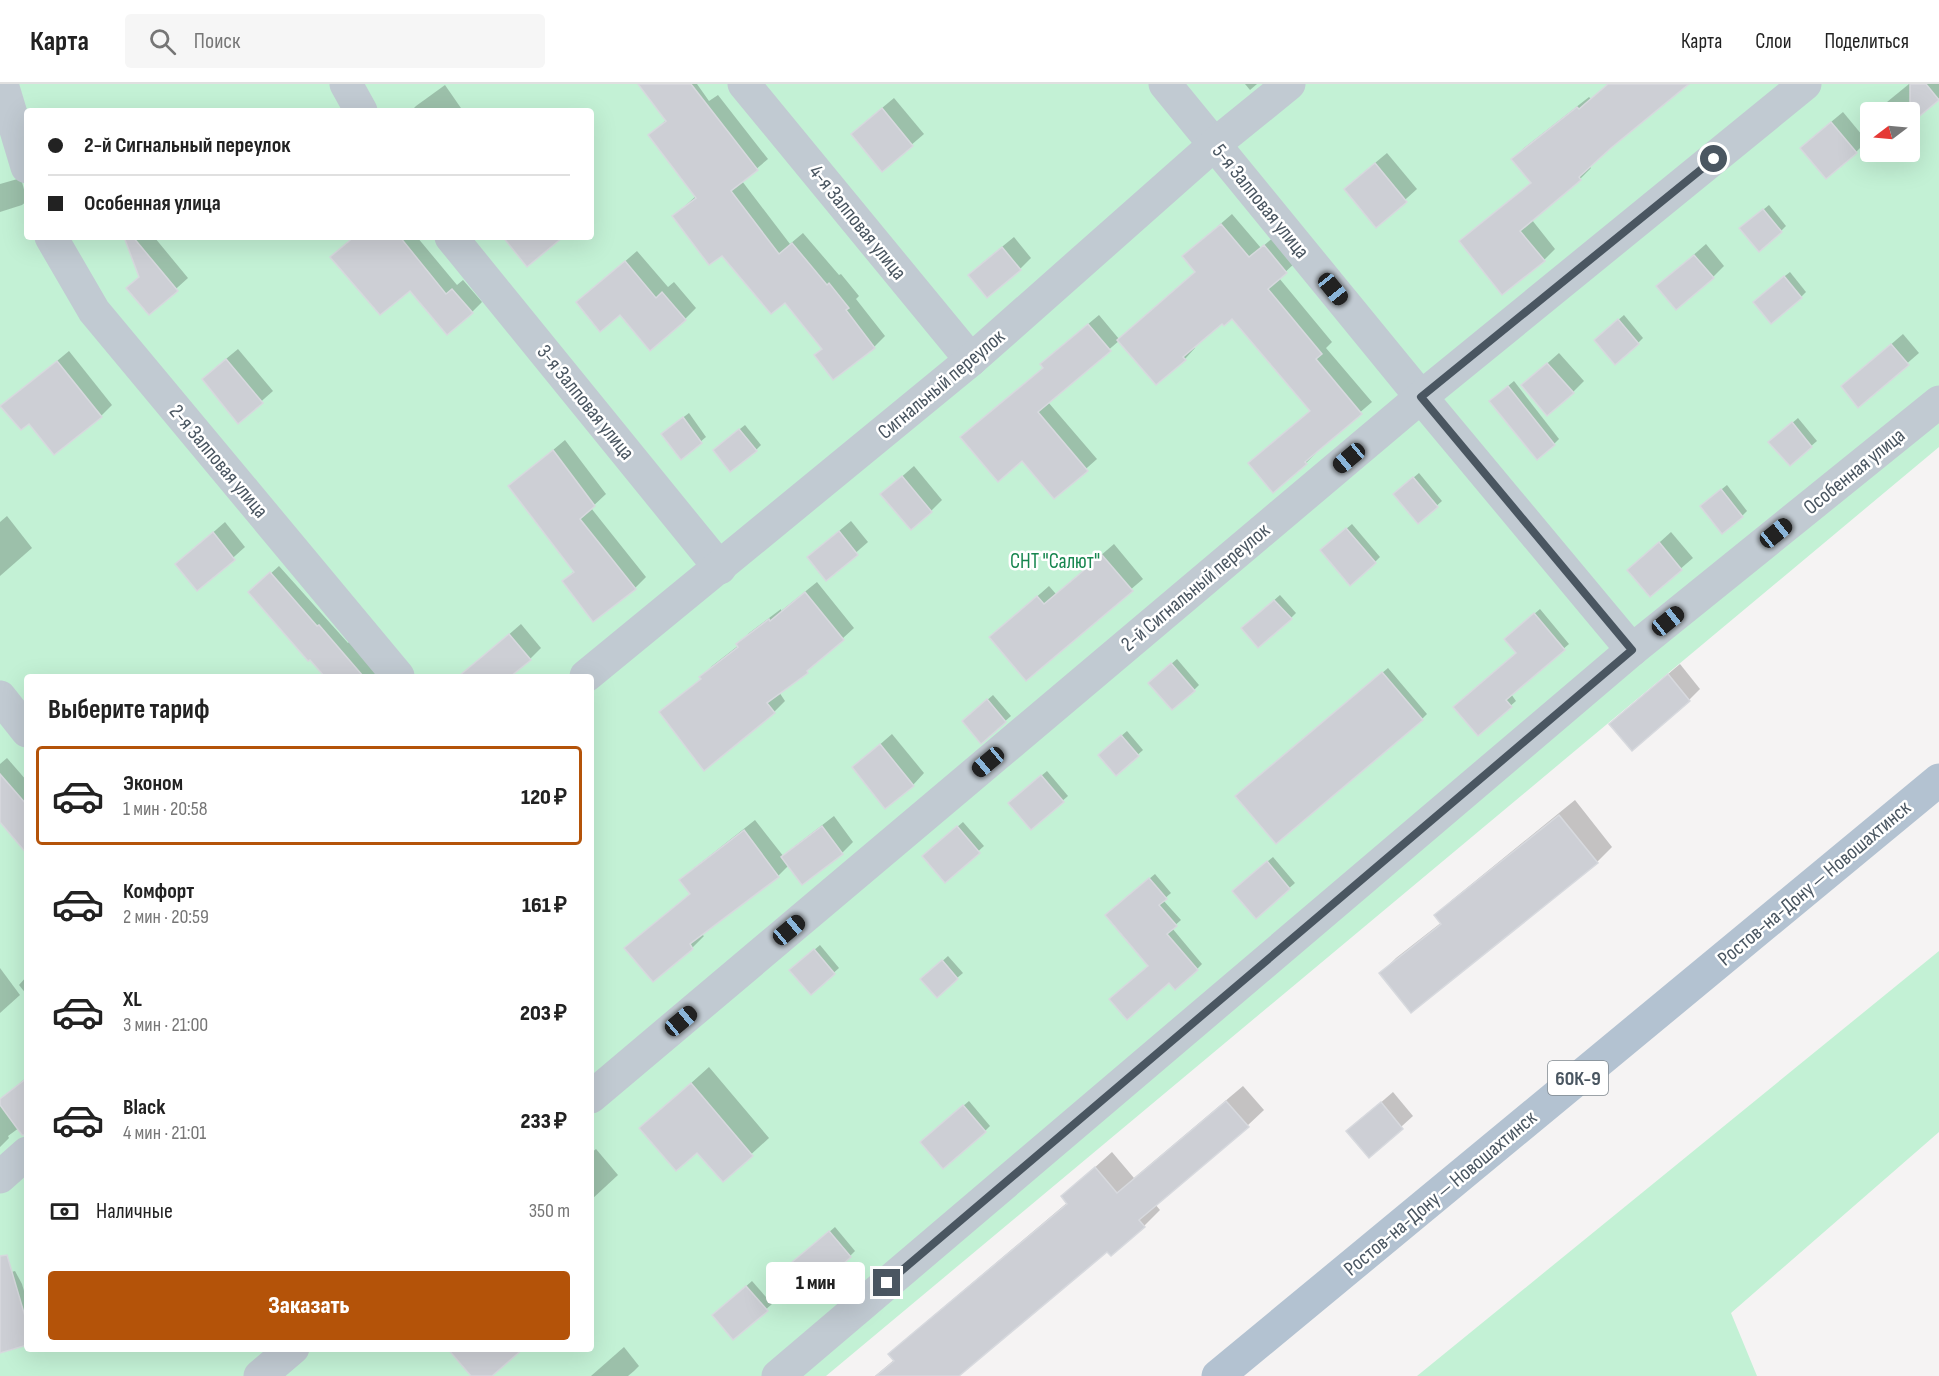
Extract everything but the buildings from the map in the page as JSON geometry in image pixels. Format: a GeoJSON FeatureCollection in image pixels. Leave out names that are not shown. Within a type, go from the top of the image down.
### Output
{"type":"FeatureCollection","features":[{"type":"Feature","properties":{"kind":"main road","name":"Ростов-на-Дону — Новошахтинск"},"geometry":{"type":"LineString","coordinates":[[1218,1376],[1939,780]]}},
{"type":"Feature","properties":{"kind":"street"},"geometry":{"type":"LineString","coordinates":[[2,84],[24,157]]}},
{"type":"Feature","properties":{"kind":"street"},"geometry":{"type":"LineString","coordinates":[[346,84],[359,108]]}},
{"type":"Feature","properties":{"kind":"street","name":"4-я Залповая улица"},"geometry":{"type":"LineString","coordinates":[[744,84],[971,360]]}},
{"type":"Feature","properties":{"kind":"street","name":"5-я Залповая улица"},"geometry":{"type":"LineString","coordinates":[[1166,84],[1421,397],[1632,650]]}},
{"type":"Feature","properties":{"kind":"street","name":"Сигнальный переулок"},"geometry":{"type":"LineString","coordinates":[[588,674],[971,360],[1215,144],[1289,84]]}},
{"type":"Feature","properties":{"kind":"street","name":"2-й Сигнальный переулок"},"geometry":{"type":"LineString","coordinates":[[594,1094],[1421,397],[1805,84]]}},
{"type":"Feature","properties":{"kind":"street","name":"2-я Залповая улица"},"geometry":{"type":"LineString","coordinates":[[53,240],[94,311],[396,674]]}},
{"type":"Feature","properties":{"kind":"street","name":"3-я Залповая улица"},"geometry":{"type":"LineString","coordinates":[[453,240],[720,567]]}},
{"type":"Feature","properties":{"kind":"street","name":"Особенная улица"},"geometry":{"type":"LineString","coordinates":[[778,1376],[1632,650],[1939,402]]}},
{"type":"Feature","properties":{"kind":"street"},"geometry":{"type":"LineString","coordinates":[[0,697],[24,726]]}},
{"type":"Feature","properties":{"kind":"street"},"geometry":{"type":"LineString","coordinates":[[0,1177],[24,1156]]}},
{"type":"Feature","properties":{"kind":"street"},"geometry":{"type":"LineString","coordinates":[[260,1376],[288,1352]]}},
{"type":"Feature","properties":{"kind":"green space","name":"СНТ \"Салют\""},"geometry":{"type":"Polygon","coordinates":[[[0,84],[1939,84],[1939,447],[826,1376],[0,1376],[0,84]]]}},
{"type":"Feature","properties":{"kind":"green space"},"geometry":{"type":"Polygon","coordinates":[[[1939,951],[1939,1132],[1731,1313],[1757,1376],[1417,1376],[1939,951]]]}},
{"type":"Feature","properties":{"kind":"route"},"geometry":{"type":"LineString","coordinates":[[887,1283],[1632,650],[1421,397],[1714,159]]}}]}
